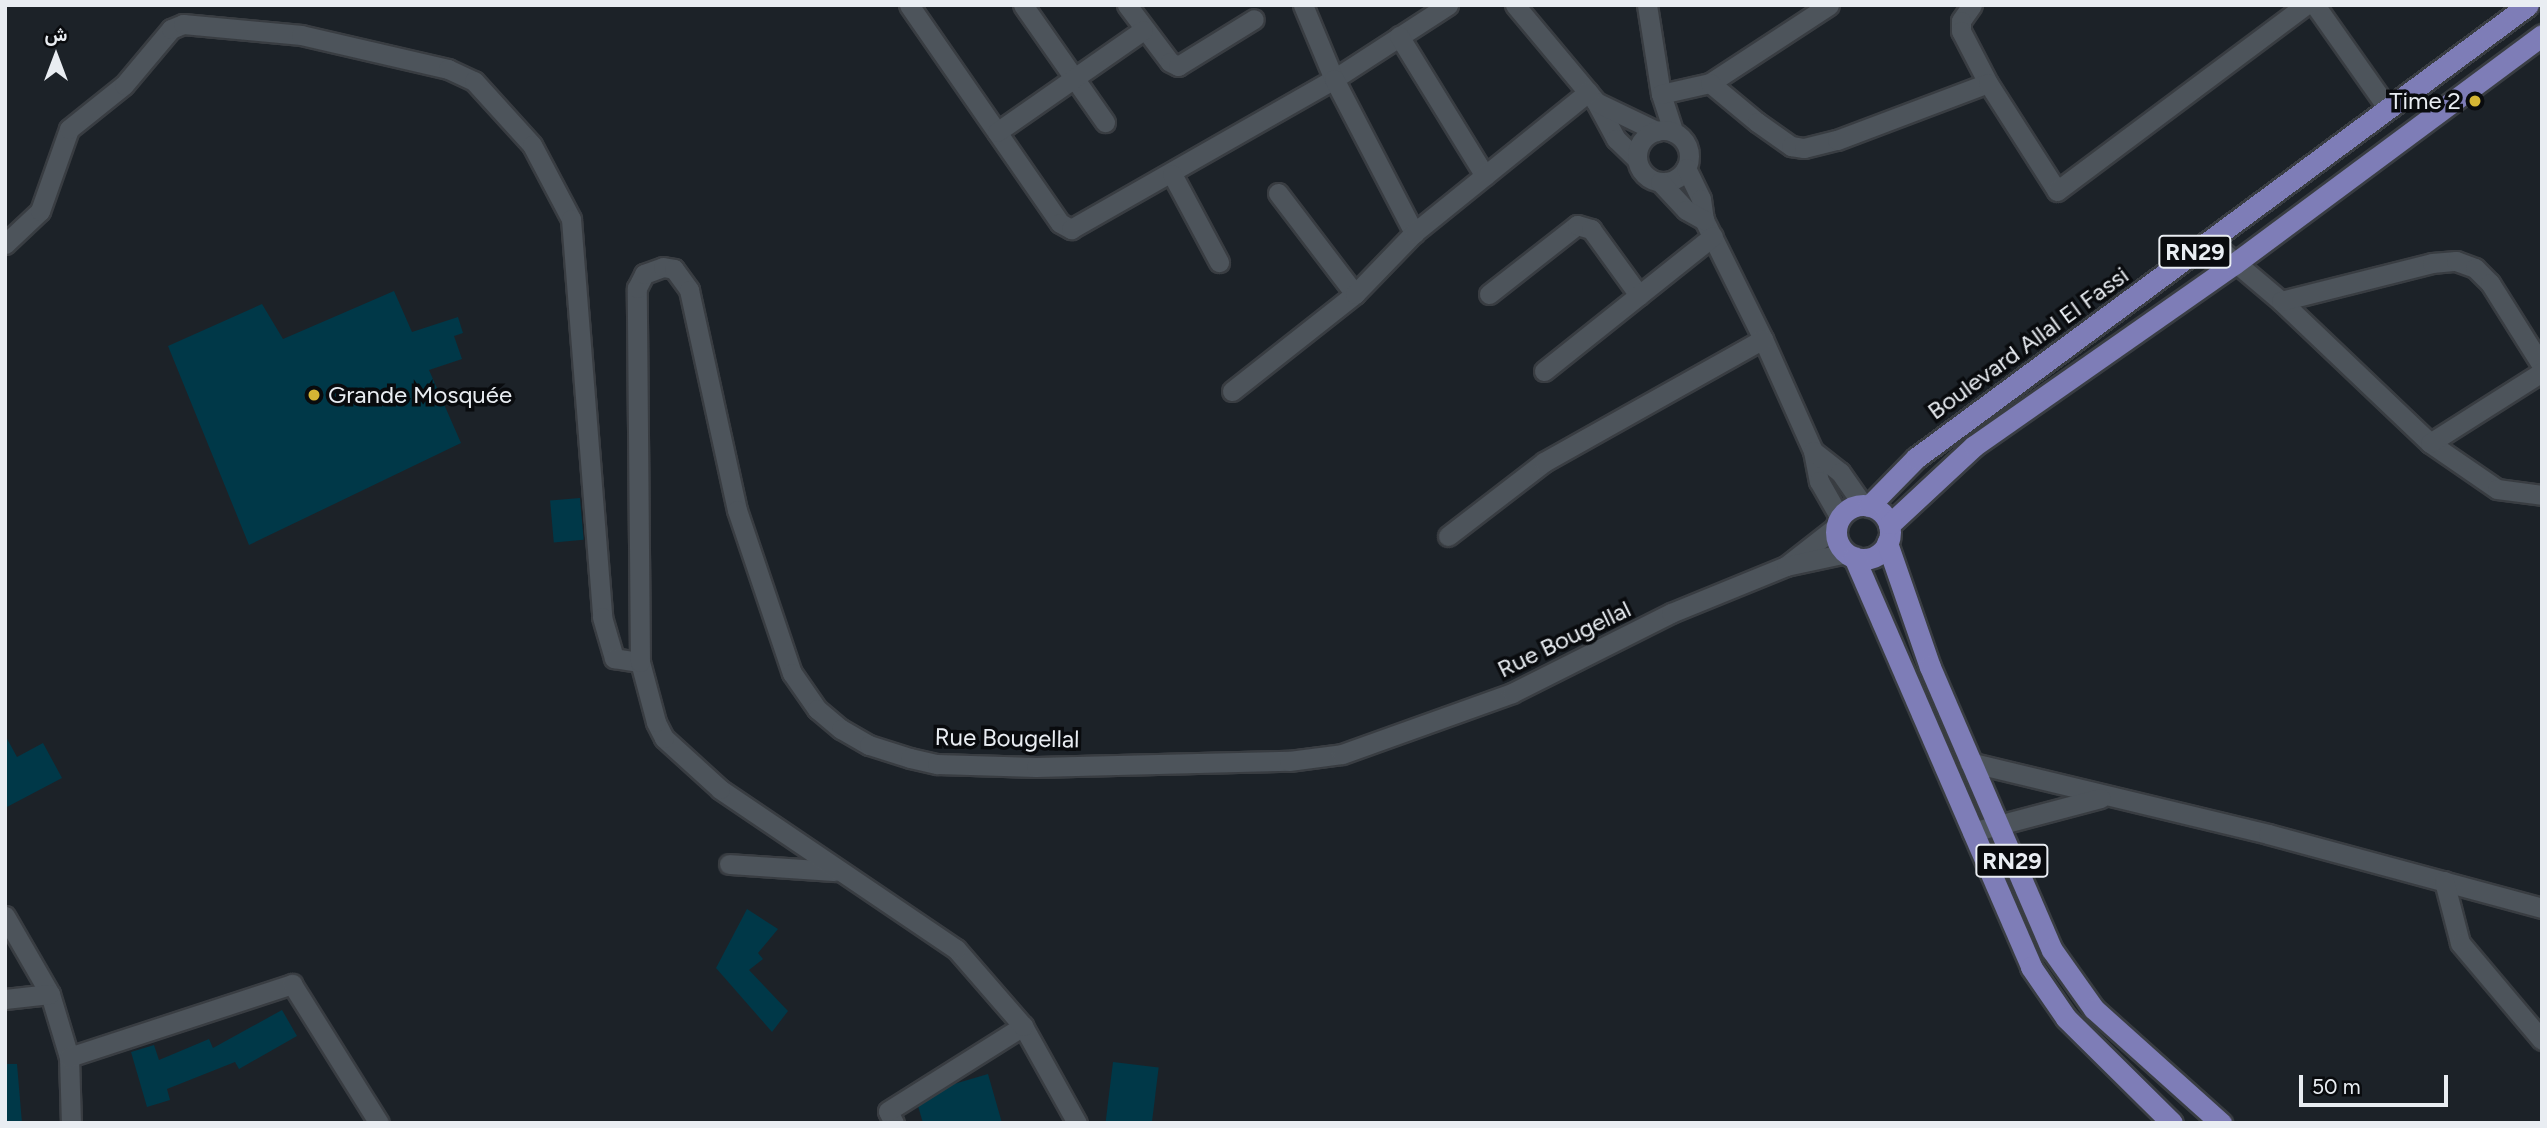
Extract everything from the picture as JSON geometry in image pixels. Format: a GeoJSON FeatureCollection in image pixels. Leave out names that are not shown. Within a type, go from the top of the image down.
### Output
{"type":"FeatureCollection","features":[{"type":"Feature","properties":{"kind":"main road","name":"Boulevard Allal El Fassi"},"geometry":{"type":"LineString","coordinates":[[1866,506],[1916,458],[2528,5]]}},
{"type":"Feature","properties":{"kind":"main road","name":"RN29"},"geometry":{"type":"LineString","coordinates":[[1850,555],[1874,557],[1888,534],[1974,446],[2234,264],[2542,35]]}},
{"type":"Feature","properties":{"kind":"main road","name":"RN29"},"geometry":{"type":"LineString","coordinates":[[2172,1123],[2052,1000],[2031,967],[1850,555],[1840,545],[1838,522],[1866,506],[1888,534],[1969,762],[2032,908],[2076,988],[2132,1045],[2221,1123]]}},
{"type":"Feature","properties":{"kind":"street"},"geometry":{"type":"LineString","coordinates":[[909,5],[1060,223],[1070,229],[1334,79],[1448,5]]}},
{"type":"Feature","properties":{"kind":"street"},"geometry":{"type":"LineString","coordinates":[[1023,5],[1105,122]]}},
{"type":"Feature","properties":{"kind":"street"},"geometry":{"type":"LineString","coordinates":[[1127,5],[1143,30],[1170,62],[1178,66],[1254,19]]}},
{"type":"Feature","properties":{"kind":"street"},"geometry":{"type":"LineString","coordinates":[[1304,5],[1334,79],[1414,233]]}},
{"type":"Feature","properties":{"kind":"street"},"geometry":{"type":"LineString","coordinates":[[1515,5],[1592,97],[1616,139],[1637,159],[1644,174],[1660,182],[1686,210],[1708,228]]}},
{"type":"Feature","properties":{"kind":"street"},"geometry":{"type":"LineString","coordinates":[[1647,5],[1664,132]]}},
{"type":"Feature","properties":{"kind":"street"},"geometry":{"type":"LineString","coordinates":[[1661,94],[1710,83],[1829,5]]}},
{"type":"Feature","properties":{"kind":"street"},"geometry":{"type":"LineString","coordinates":[[1972,5],[1961,21],[1961,31],[1988,83],[2057,191],[2306,5]]}},
{"type":"Feature","properties":{"kind":"street"},"geometry":{"type":"LineString","coordinates":[[2315,5],[2387,107]]}},
{"type":"Feature","properties":{"kind":"street"},"geometry":{"type":"LineString","coordinates":[[5,244],[40,211],[69,129],[124,86],[171,29],[183,24],[301,35],[448,69],[474,81],[532,145],[555,181],[571,219],[602,617],[614,658],[640,662]]}},
{"type":"Feature","properties":{"kind":"street"},"geometry":{"type":"LineString","coordinates":[[997,132],[1143,30]]}},
{"type":"Feature","properties":{"kind":"street"},"geometry":{"type":"LineString","coordinates":[[1399,36],[1485,176]]}},
{"type":"Feature","properties":{"kind":"street"},"geometry":{"type":"LineString","coordinates":[[1710,83],[1791,146],[1804,148],[1837,141],[1988,83]]}},
{"type":"Feature","properties":{"kind":"street"},"geometry":{"type":"LineString","coordinates":[[1592,97],[1664,132],[1689,151],[1686,168],[1701,199],[1708,228],[1763,338],[1814,451],[1819,481],[1838,522]]}},
{"type":"Feature","properties":{"kind":"street"},"geometry":{"type":"LineString","coordinates":[[1232,391],[1355,294],[1414,233],[1485,176],[1592,97]]}},
{"type":"Feature","properties":{"kind":"street"},"geometry":{"type":"LineString","coordinates":[[1637,159],[1641,141],[1664,132]]}},
{"type":"Feature","properties":{"kind":"street"},"geometry":{"type":"LineString","coordinates":[[1660,182],[1671,181],[1686,168]]}},
{"type":"Feature","properties":{"kind":"street"},"geometry":{"type":"LineString","coordinates":[[1171,174],[1219,262]]}},
{"type":"Feature","properties":{"kind":"street"},"geometry":{"type":"LineString","coordinates":[[1278,193],[1355,294]]}},
{"type":"Feature","properties":{"kind":"street"},"geometry":{"type":"LineString","coordinates":[[1489,295],[1577,225],[1591,229],[1639,295]]}},
{"type":"Feature","properties":{"kind":"street"},"geometry":{"type":"LineString","coordinates":[[1544,371],[1639,295],[1708,228]]}},
{"type":"Feature","properties":{"kind":"street"},"geometry":{"type":"LineString","coordinates":[[2210,242],[2281,301],[2430,443],[2497,489],[2542,495]]}},
{"type":"Feature","properties":{"kind":"street"},"geometry":{"type":"LineString","coordinates":[[2281,301],[2432,263],[2456,261],[2475,268],[2490,283],[2542,366]]}},
{"type":"Feature","properties":{"kind":"street","name":"Rue Bougellal"},"geometry":{"type":"LineString","coordinates":[[1077,1123],[1023,1026],[956,949],[836,871],[720,789],[664,738],[650,708],[640,662],[642,642],[637,288],[644,274],[663,267],[684,278],[689,290],[737,510],[792,673],[817,709],[841,729],[869,745],[910,758],[937,764],[1036,767],[1289,761],[1342,754],[1499,699],[1671,613],[1786,566],[1850,555]]}},
{"type":"Feature","properties":{"kind":"street"},"geometry":{"type":"LineString","coordinates":[[1448,536],[1544,462],[1763,338]]}},
{"type":"Feature","properties":{"kind":"street"},"geometry":{"type":"LineString","coordinates":[[2430,443],[2542,372]]}},
{"type":"Feature","properties":{"kind":"street"},"geometry":{"type":"LineString","coordinates":[[1814,451],[1840,472],[1866,506]]}},
{"type":"Feature","properties":{"kind":"street","name":"Rue Bougellal"},"geometry":{"type":"LineString","coordinates":[[1786,566],[1838,522]]}},
{"type":"Feature","properties":{"kind":"street"},"geometry":{"type":"LineString","coordinates":[[1969,762],[2102,797],[2268,834],[2542,908]]}},
{"type":"Feature","properties":{"kind":"street"},"geometry":{"type":"LineString","coordinates":[[1972,832],[1999,828],[2102,797]]}},
{"type":"Feature","properties":{"kind":"street"},"geometry":{"type":"LineString","coordinates":[[729,864],[836,871]]}},
{"type":"Feature","properties":{"kind":"street"},"geometry":{"type":"LineString","coordinates":[[2444,881],[2460,943],[2542,1040]]}},
{"type":"Feature","properties":{"kind":"street"},"geometry":{"type":"LineString","coordinates":[[5,916],[50,994],[69,1057],[71,1123]]}},
{"type":"Feature","properties":{"kind":"street"},"geometry":{"type":"LineString","coordinates":[[69,1057],[292,984],[379,1123]]}},
{"type":"Feature","properties":{"kind":"street"},"geometry":{"type":"LineString","coordinates":[[5,999],[50,994]]}},
{"type":"Feature","properties":{"kind":"street"},"geometry":{"type":"LineString","coordinates":[[894,1123],[888,1111],[1023,1026]]}},
{"type":"Feature","properties":{"kind":"building","name":"Grande Mosquée"},"geometry":{"type":"Polygon","coordinates":[[[394,291],[412,332],[458,317],[463,333],[454,336],[462,359],[429,370],[461,443],[249,545],[168,346],[262,304],[283,339],[394,291]]]}},
{"type":"Feature","properties":{"kind":"building"},"geometry":{"type":"Polygon","coordinates":[[[580,498],[584,540],[554,542],[550,501],[580,498]]]}},
{"type":"Feature","properties":{"kind":"building"},"geometry":{"type":"Polygon","coordinates":[[[5,735],[17,757],[43,743],[62,778],[5,808],[5,735]]]}},
{"type":"Feature","properties":{"kind":"building"},"geometry":{"type":"Polygon","coordinates":[[[747,909],[778,929],[758,953],[763,959],[749,970],[788,1011],[772,1032],[716,968],[747,909]]]}},
{"type":"Feature","properties":{"kind":"building"},"geometry":{"type":"Polygon","coordinates":[[[282,1010],[297,1036],[239,1069],[235,1062],[167,1089],[170,1100],[147,1107],[131,1052],[154,1045],[159,1060],[209,1039],[213,1048],[282,1010]]]}},
{"type":"Feature","properties":{"kind":"building"},"geometry":{"type":"Polygon","coordinates":[[[1113,1062],[1159,1068],[1152,1123],[1106,1123],[1113,1062]]]}},
{"type":"Feature","properties":{"kind":"building"},"geometry":{"type":"Polygon","coordinates":[[[5,1064],[17,1064],[22,1123],[5,1123],[5,1064]]]}},
{"type":"Feature","properties":{"kind":"building"},"geometry":{"type":"Polygon","coordinates":[[[988,1074],[1002,1123],[923,1123],[918,1106],[954,1084],[988,1074]]]}},
{"type":"Feature","properties":{"kind":"place","name":"Time 2"},"geometry":{"type":"Point","coordinates":[2475,101]}},
{"type":"Feature","properties":{"kind":"place","name":"Grande Mosquée"},"geometry":{"type":"Point","coordinates":[314,395]}}]}
